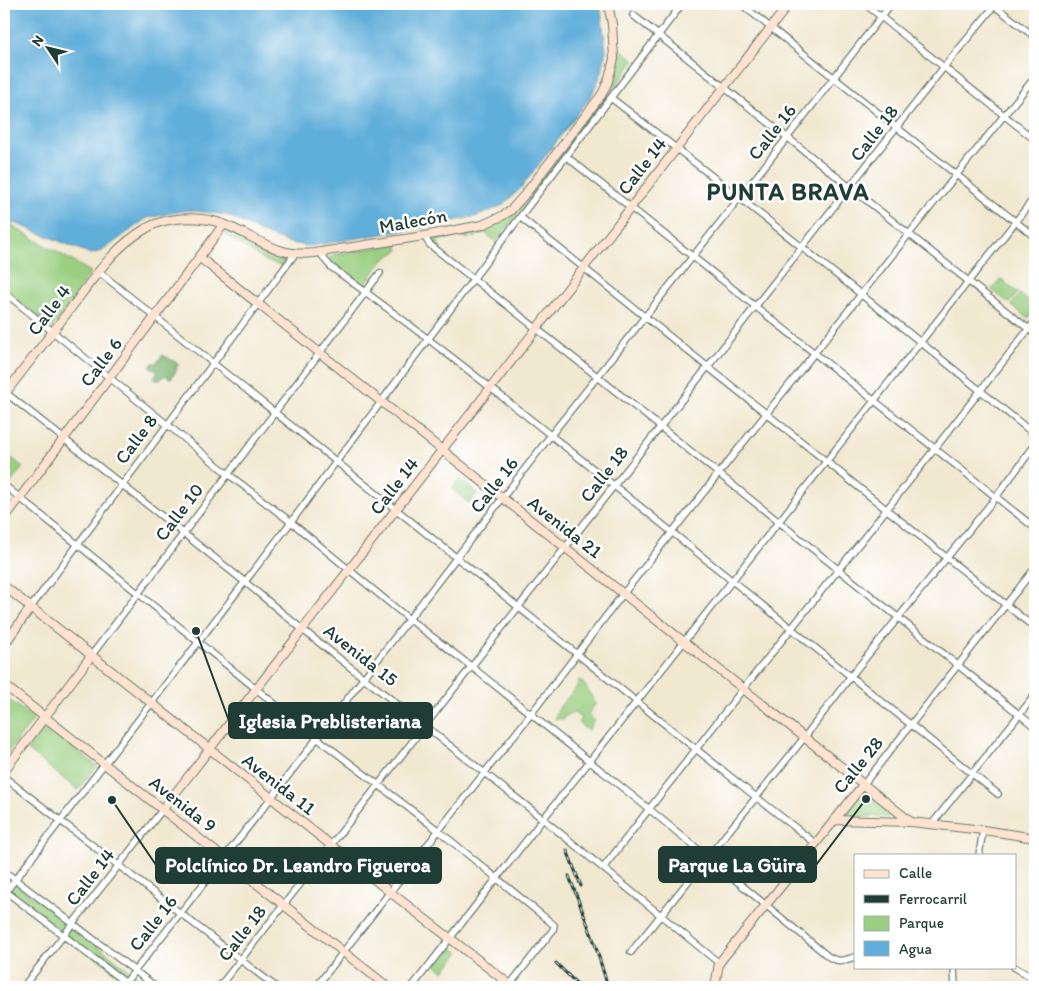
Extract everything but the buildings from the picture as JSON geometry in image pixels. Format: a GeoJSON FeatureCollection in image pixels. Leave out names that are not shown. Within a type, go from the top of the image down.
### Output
{"type":"FeatureCollection","features":[{"type":"Feature","properties":{"kind":"main road","name":"Malecón"},"geometry":{"type":"LineString","coordinates":[[100,270],[120,248],[146,228],[160,222],[203,219],[224,224],[261,243],[295,254],[424,236],[487,224],[510,211],[526,193],[602,94],[614,59],[612,24],[608,4]]}},
{"type":"Feature","properties":{"kind":"main road","name":"Calle 14"},"geometry":{"type":"LineString","coordinates":[[163,809],[789,4]]}},
{"type":"Feature","properties":{"kind":"main road","name":"Calle 6"},"geometry":{"type":"LineString","coordinates":[[4,519],[224,224]]}},
{"type":"Feature","properties":{"kind":"main road","name":"Avenida 21"},"geometry":{"type":"LineString","coordinates":[[199,257],[910,822]]}},
{"type":"Feature","properties":{"kind":"main road","name":"Calle 4"},"geometry":{"type":"LineString","coordinates":[[5,394],[100,270]]}},
{"type":"Feature","properties":{"kind":"main road","name":"Avenida 11"},"geometry":{"type":"LineString","coordinates":[[4,586],[510,987]]}},
{"type":"Feature","properties":{"kind":"main road","name":"Calle 8"},"geometry":{"type":"LineString","coordinates":[[4,645],[30,607]]}},
{"type":"Feature","properties":{"kind":"main road","name":"Calle 10"},"geometry":{"type":"LineString","coordinates":[[4,771],[91,656]]}},
{"type":"Feature","properties":{"kind":"main road","name":"Avenida 9"},"geometry":{"type":"LineString","coordinates":[[4,685],[388,987]]}},
{"type":"Feature","properties":{"kind":"main road","name":"Calle 28"},"geometry":{"type":"LineString","coordinates":[[715,986],[719,963],[864,785]]}},
{"type":"Feature","properties":{"kind":"main road"},"geometry":{"type":"LineString","coordinates":[[834,820],[910,822],[1035,838]]}},
{"type":"Feature","properties":{"kind":"main road"},"geometry":{"type":"LineString","coordinates":[[715,986],[728,987]]}},
{"type":"Feature","properties":{"kind":"street"},"geometry":{"type":"LineString","coordinates":[[130,987],[123,985],[64,936],[4,892],[291,522],[682,4]]}},
{"type":"Feature","properties":{"kind":"street"},"geometry":{"type":"LineString","coordinates":[[741,4],[1035,237]]}},
{"type":"Feature","properties":{"kind":"street"},"geometry":{"type":"LineString","coordinates":[[865,4],[1035,140]]}},
{"type":"Feature","properties":{"kind":"street","name":"Calle 16"},"geometry":{"type":"LineString","coordinates":[[123,985],[891,4]]}},
{"type":"Feature","properties":{"kind":"street"},"geometry":{"type":"LineString","coordinates":[[994,4],[1035,37]]}},
{"type":"Feature","properties":{"kind":"street","name":"Calle 18"},"geometry":{"type":"LineString","coordinates":[[219,987],[994,4]]}},
{"type":"Feature","properties":{"kind":"street"},"geometry":{"type":"LineString","coordinates":[[633,15],[1035,334]]}},
{"type":"Feature","properties":{"kind":"street"},"geometry":{"type":"LineString","coordinates":[[316,987],[623,594],[1035,77]]}},
{"type":"Feature","properties":{"kind":"street"},"geometry":{"type":"LineString","coordinates":[[611,98],[862,293],[1035,435]]}},
{"type":"Feature","properties":{"kind":"street"},"geometry":{"type":"LineString","coordinates":[[567,156],[1035,528]]}},
{"type":"Feature","properties":{"kind":"street"},"geometry":{"type":"LineString","coordinates":[[412,987],[1035,197]]}},
{"type":"Feature","properties":{"kind":"street"},"geometry":{"type":"LineString","coordinates":[[520,218],[1035,628]]}},
{"type":"Feature","properties":{"kind":"street"},"geometry":{"type":"LineString","coordinates":[[424,236],[429,244],[1035,727]]}},
{"type":"Feature","properties":{"kind":"street"},"geometry":{"type":"LineString","coordinates":[[320,252],[331,267],[366,291],[491,387],[998,794]]}},
{"type":"Feature","properties":{"kind":"street","name":"Calle 8"},"geometry":{"type":"LineString","coordinates":[[30,607],[295,254]]}},
{"type":"Feature","properties":{"kind":"street"},"geometry":{"type":"LineString","coordinates":[[100,270],[336,462],[815,843]]}},
{"type":"Feature","properties":{"kind":"street","name":"Calle 10"},"geometry":{"type":"LineString","coordinates":[[91,656],[380,273]]}},
{"type":"Feature","properties":{"kind":"street"},"geometry":{"type":"LineString","coordinates":[[4,292],[228,474],[531,714],[830,957],[843,961],[854,957]]}},
{"type":"Feature","properties":{"kind":"street"},"geometry":{"type":"LineString","coordinates":[[603,868],[1035,321]]}},
{"type":"Feature","properties":{"kind":"street","name":"Avenida 15"},"geometry":{"type":"LineString","coordinates":[[5,394],[543,819],[719,963]]}},
{"type":"Feature","properties":{"kind":"street"},"geometry":{"type":"LineString","coordinates":[[631,952],[804,738],[851,676],[996,497],[1035,445]]}},
{"type":"Feature","properties":{"kind":"street"},"geometry":{"type":"LineString","coordinates":[[4,486],[317,738],[379,784],[554,925],[553,930],[510,987]]}},
{"type":"Feature","properties":{"kind":"street","name":"Calle 28"},"geometry":{"type":"LineString","coordinates":[[864,785],[1035,568]]}},
{"type":"Feature","properties":{"kind":"street"},"geometry":{"type":"LineString","coordinates":[[932,824],[1035,695]]}},
{"type":"Feature","properties":{"kind":"street"},"geometry":{"type":"LineString","coordinates":[[4,777],[276,987]]}},
{"type":"Feature","properties":{"kind":"street","name":"Calle 14"},"geometry":{"type":"LineString","coordinates":[[23,987],[163,809]]}},
{"type":"Feature","properties":{"kind":"street"},"geometry":{"type":"LineString","coordinates":[[979,854],[984,830]]}},
{"type":"Feature","properties":{"kind":"street"},"geometry":{"type":"LineString","coordinates":[[4,872],[156,987]]}},
{"type":"Feature","properties":{"kind":"street"},"geometry":{"type":"LineString","coordinates":[[954,968],[955,987]]}},
{"type":"Feature","properties":{"kind":"street"},"geometry":{"type":"LineString","coordinates":[[1016,968],[1035,979]]}},
{"type":"Feature","properties":{"kind":"green space"},"geometry":{"type":"Polygon","coordinates":[[[617,47],[635,60],[496,242],[484,232],[475,238],[470,235],[468,239],[457,236],[437,241],[441,249],[438,250],[431,242],[433,238],[481,229],[504,218],[611,84],[616,65],[617,47]]]}},
{"type":"Feature","properties":{"kind":"green space"},"geometry":{"type":"Polygon","coordinates":[[[12,226],[91,272],[52,328],[4,289],[4,237],[12,226]]]}},
{"type":"Feature","properties":{"kind":"green space"},"geometry":{"type":"Polygon","coordinates":[[[232,230],[268,251],[287,258],[282,266],[266,261],[224,234],[226,231],[232,230]]]}},
{"type":"Feature","properties":{"kind":"green space"},"geometry":{"type":"Polygon","coordinates":[[[397,244],[399,250],[382,261],[363,287],[329,259],[333,255],[397,244]]]}},
{"type":"Feature","properties":{"kind":"green space"},"geometry":{"type":"Polygon","coordinates":[[[1001,279],[1018,293],[1009,303],[992,290],[1001,279]]]}},
{"type":"Feature","properties":{"kind":"green space"},"geometry":{"type":"Polygon","coordinates":[[[1020,294],[1035,306],[1035,309],[1028,318],[1011,305],[1020,294]]]}},
{"type":"Feature","properties":{"kind":"green space"},"geometry":{"type":"Polygon","coordinates":[[[163,355],[179,364],[171,379],[165,375],[159,381],[154,378],[158,372],[150,367],[163,355]]]}},
{"type":"Feature","properties":{"kind":"green space"},"geometry":{"type":"Polygon","coordinates":[[[4,452],[23,467],[9,485],[4,481],[4,452]]]}},
{"type":"Feature","properties":{"kind":"green space"},"geometry":{"type":"Polygon","coordinates":[[[460,479],[477,493],[469,503],[452,489],[460,479]]]}},
{"type":"Feature","properties":{"kind":"green space"},"geometry":{"type":"Polygon","coordinates":[[[579,680],[596,703],[588,715],[594,720],[588,730],[579,722],[581,718],[574,713],[567,715],[562,720],[554,718],[562,703],[576,688],[579,680]]]}},
{"type":"Feature","properties":{"kind":"green space"},"geometry":{"type":"Polygon","coordinates":[[[4,696],[34,719],[4,757],[4,696]]]}},
{"type":"Feature","properties":{"kind":"green space"},"geometry":{"type":"Polygon","coordinates":[[[45,726],[97,766],[78,790],[27,750],[45,726]]]}},
{"type":"Feature","properties":{"kind":"green space"},"geometry":{"type":"Polygon","coordinates":[[[863,789],[896,815],[895,817],[851,816],[848,814],[848,809],[863,789]]]}},
{"type":"Feature","properties":{"kind":"green space"},"geometry":{"type":"Polygon","coordinates":[[[4,875],[152,987],[135,987],[4,887],[4,875]]]}},
{"type":"Feature","properties":{"kind":"green space"},"geometry":{"type":"Polygon","coordinates":[[[450,946],[459,953],[444,971],[435,964],[450,946]]]}},
{"type":"Feature","properties":{"kind":"water"},"geometry":{"type":"Polygon","coordinates":[[[4,4],[600,4],[606,50],[602,73],[591,96],[521,188],[503,205],[478,216],[310,246],[290,243],[267,235],[227,215],[187,210],[147,218],[102,251],[91,254],[15,223],[6,226],[4,229],[4,4]]]}},
{"type":"Feature","properties":{"kind":"railway"},"geometry":{"type":"LineString","coordinates":[[567,850],[581,886]]}},
{"type":"Feature","properties":{"kind":"railway"},"geometry":{"type":"LineString","coordinates":[[569,876],[594,941],[608,987]]}},
{"type":"Feature","properties":{"kind":"railway"},"geometry":{"type":"LineString","coordinates":[[556,963],[580,987]]}},
{"type":"Feature","properties":{"kind":"place","name":"Iglesia Preblisteriana"},"geometry":{"type":"Point","coordinates":[196,631]}},
{"type":"Feature","properties":{"kind":"place","name":"Parque La Güira"},"geometry":{"type":"Point","coordinates":[866,799]}},
{"type":"Feature","properties":{"kind":"place","name":"Polclínico Dr. Leandro Figueroa"},"geometry":{"type":"Point","coordinates":[112,800]}},
{"type":"Feature","properties":{"kind":"district","name":"PUNTA BRAVA"},"geometry":{"type":"Point","coordinates":[788,191]}}]}
